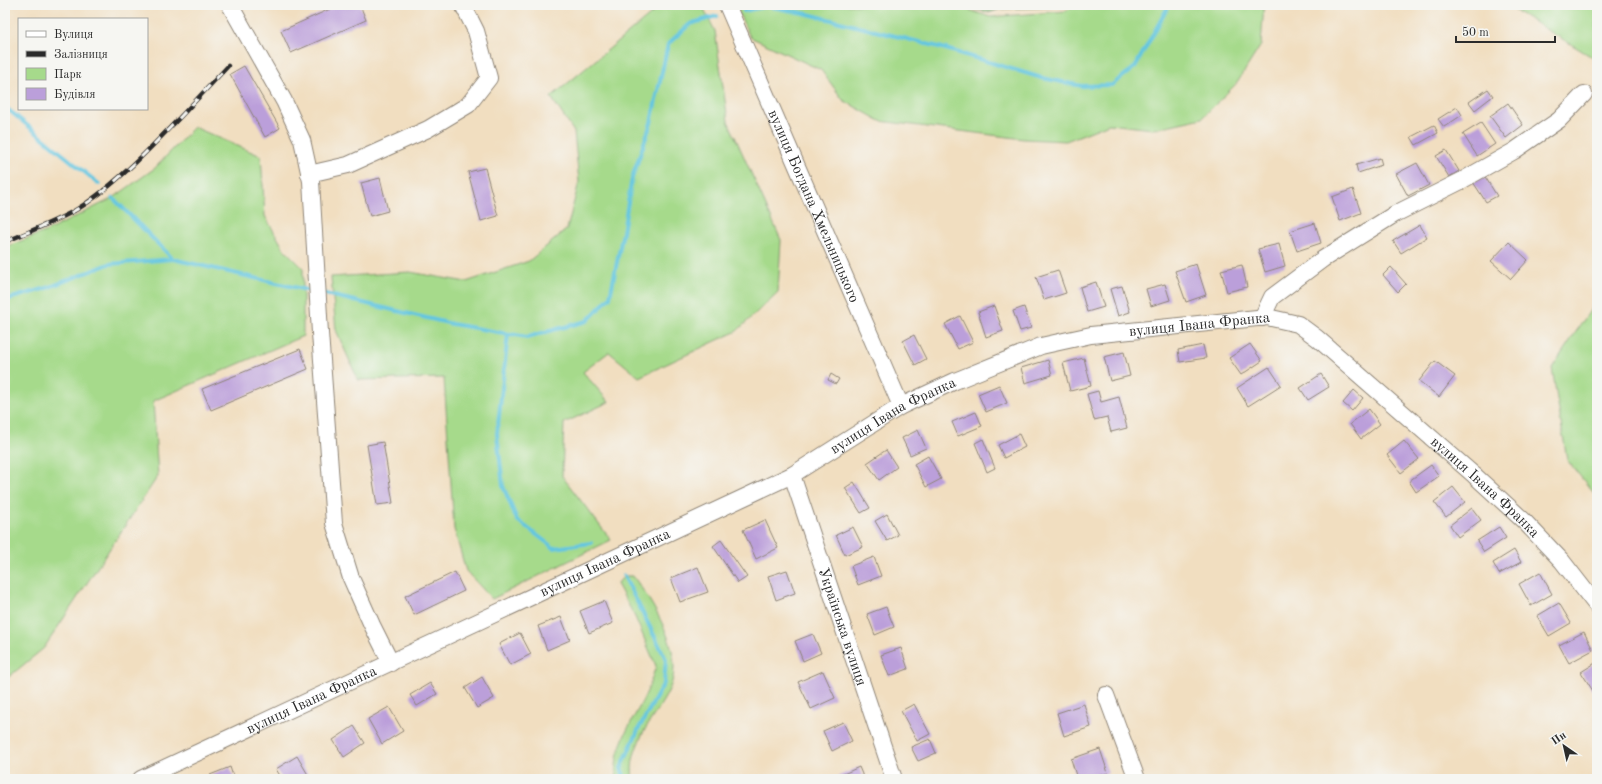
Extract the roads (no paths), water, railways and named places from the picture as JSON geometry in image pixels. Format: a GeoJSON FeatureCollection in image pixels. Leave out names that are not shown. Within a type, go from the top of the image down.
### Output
{"type":"FeatureCollection","features":[{"type":"Feature","properties":{"kind":"street"},"geometry":{"type":"LineString","coordinates":[[230,5],[284,101],[302,140],[309,174],[334,523],[351,578],[372,625],[392,663]]}},
{"type":"Feature","properties":{"kind":"street"},"geometry":{"type":"LineString","coordinates":[[309,174],[348,165],[428,129],[468,105],[489,78],[476,31],[463,5]]}},
{"type":"Feature","properties":{"kind":"street","name":"вулиця Богдана Хмельницького"},"geometry":{"type":"LineString","coordinates":[[727,5],[901,406]]}},
{"type":"Feature","properties":{"kind":"street"},"geometry":{"type":"LineString","coordinates":[[1262,318],[1272,297],[1323,259],[1395,214],[1461,181],[1514,151],[1558,120],[1584,94]]}},
{"type":"Feature","properties":{"kind":"street","name":"вулиця Івана Франка"},"geometry":{"type":"LineString","coordinates":[[141,779],[792,475],[901,406],[974,373],[1041,346],[1091,335],[1267,317],[1298,324],[1317,338],[1474,475],[1523,520],[1562,561],[1597,606]]}},
{"type":"Feature","properties":{"kind":"street","name":"Українська вулиця"},"geometry":{"type":"LineString","coordinates":[[792,475],[894,779]]}},
{"type":"Feature","properties":{"kind":"street"},"geometry":{"type":"LineString","coordinates":[[1106,695],[1137,779]]}},
{"type":"Feature","properties":{"kind":"waterway"},"geometry":{"type":"LineString","coordinates":[[744,11],[767,6],[808,14],[939,47],[1042,78],[1082,86],[1112,85],[1135,67],[1169,5]]}},
{"type":"Feature","properties":{"kind":"waterway"},"geometry":{"type":"LineString","coordinates":[[321,293],[452,324],[527,337],[587,321],[610,297],[632,178],[651,123],[668,44],[690,24],[717,16]]}},
{"type":"Feature","properties":{"kind":"waterway"},"geometry":{"type":"LineString","coordinates":[[5,107],[99,184]]}},
{"type":"Feature","properties":{"kind":"waterway"},"geometry":{"type":"LineString","coordinates":[[113,198],[173,259]]}},
{"type":"Feature","properties":{"kind":"waterway"},"geometry":{"type":"LineString","coordinates":[[5,300],[47,288],[109,264],[173,259],[315,292]]}},
{"type":"Feature","properties":{"kind":"waterway"},"geometry":{"type":"LineString","coordinates":[[508,334],[497,434],[503,486],[517,520],[554,548],[591,543]]}},
{"type":"Feature","properties":{"kind":"waterway"},"geometry":{"type":"LineString","coordinates":[[624,576],[666,659],[664,683],[638,730],[621,768],[625,779]]}},
{"type":"Feature","properties":{"kind":"railway"},"geometry":{"type":"LineString","coordinates":[[5,242],[66,215],[99,195],[148,150],[228,66]]}}]}
